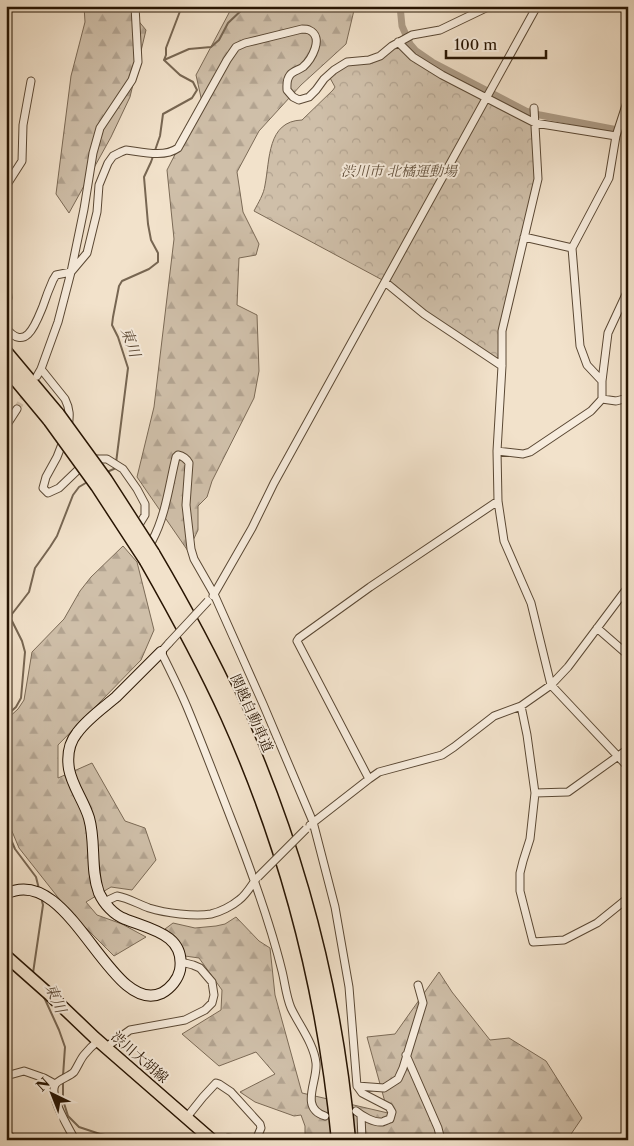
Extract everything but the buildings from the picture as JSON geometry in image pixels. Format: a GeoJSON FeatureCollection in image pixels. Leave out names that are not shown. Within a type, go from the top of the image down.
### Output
{"type":"FeatureCollection","features":[{"type":"Feature","properties":{"kind":"highway","name":"関越自動車道"},"geometry":{"type":"LineString","coordinates":[[6,352],[54,418]]}},
{"type":"Feature","properties":{"kind":"highway","name":"関越自動車道"},"geometry":{"type":"LineString","coordinates":[[6,368],[54,418],[106,480],[149,557],[227,716],[259,794],[290,888],[314,980],[326,1048],[338,1140]]}},
{"type":"Feature","properties":{"kind":"highway","name":"関越自動車道"},"geometry":{"type":"LineString","coordinates":[[149,557],[196,629],[235,709],[269,790],[283,830],[324,977],[335,1036],[349,1140]]}},
{"type":"Feature","properties":{"kind":"main road","name":"渋川大胡線"},"geometry":{"type":"LineString","coordinates":[[6,956],[102,1044],[212,1140]]}},
{"type":"Feature","properties":{"kind":"street"},"geometry":{"type":"LineString","coordinates":[[37,376],[58,322],[71,272],[93,153],[100,128],[132,80],[138,62],[135,6]]}},
{"type":"Feature","properties":{"kind":"street"},"geometry":{"type":"LineString","coordinates":[[6,328],[16,338],[25,336],[33,330],[52,280],[56,276],[71,272],[87,253],[97,212],[99,185],[113,156],[126,150],[160,153],[173,152],[178,148],[236,47],[245,42],[302,29],[310,30],[315,35],[317,44],[313,54],[303,67],[290,74],[286,81],[287,90],[293,97],[299,100],[309,97],[324,79],[347,62],[369,60],[380,56],[392,46],[412,35],[440,30],[490,6]]}},
{"type":"Feature","properties":{"kind":"street"},"geometry":{"type":"LineString","coordinates":[[6,894],[11,891],[30,890],[42,893],[53,900],[124,982],[141,994],[152,995],[162,993],[175,982],[179,974],[181,962],[179,952],[174,944],[168,937],[156,930],[123,919],[109,909],[99,893],[89,819],[69,771],[68,752],[76,734],[85,724],[165,647],[214,594],[252,528],[274,484],[537,6]]}},
{"type":"Feature","properties":{"kind":"street"},"geometry":{"type":"LineString","coordinates":[[400,41],[413,58],[535,123],[616,136]]}},
{"type":"Feature","properties":{"kind":"street"},"geometry":{"type":"LineString","coordinates":[[6,186],[22,160],[24,125],[31,81]]}},
{"type":"Feature","properties":{"kind":"street"},"geometry":{"type":"LineString","coordinates":[[602,381],[587,365],[580,346],[572,248],[609,178],[616,136],[628,100]]}},
{"type":"Feature","properties":{"kind":"street"},"geometry":{"type":"LineString","coordinates":[[534,108],[538,179],[502,331],[497,452],[498,501],[504,541],[531,603],[551,685],[628,767]]}},
{"type":"Feature","properties":{"kind":"street"},"geometry":{"type":"LineString","coordinates":[[524,237],[572,248]]}},
{"type":"Feature","properties":{"kind":"street"},"geometry":{"type":"LineString","coordinates":[[6,278],[8,298],[6,301]]}},
{"type":"Feature","properties":{"kind":"street"},"geometry":{"type":"LineString","coordinates":[[385,282],[424,314],[502,366]]}},
{"type":"Feature","properties":{"kind":"street"},"geometry":{"type":"LineString","coordinates":[[497,452],[524,454],[530,452],[591,411],[602,398],[602,381],[608,333],[628,290]]}},
{"type":"Feature","properties":{"kind":"street"},"geometry":{"type":"LineString","coordinates":[[41,369],[65,400],[70,411],[67,432],[57,457],[46,477],[43,488],[48,494],[58,488],[84,464],[97,459],[107,459],[123,469],[145,504],[145,515],[134,532],[140,544],[152,541],[159,528],[176,457],[178,455],[183,456],[187,460],[186,505],[191,549],[194,559],[214,594],[313,822],[335,907],[349,987],[357,1086],[362,1092],[389,1107],[392,1112],[390,1119],[382,1122],[374,1121],[359,1113],[362,1140]]}},
{"type":"Feature","properties":{"kind":"street"},"geometry":{"type":"LineString","coordinates":[[602,398],[616,401],[628,398]]}},
{"type":"Feature","properties":{"kind":"street"},"geometry":{"type":"LineString","coordinates":[[6,426],[17,409]]}},
{"type":"Feature","properties":{"kind":"street"},"geometry":{"type":"LineString","coordinates":[[368,779],[352,744],[297,641],[370,586],[498,501]]}},
{"type":"Feature","properties":{"kind":"street"},"geometry":{"type":"LineString","coordinates":[[104,902],[116,896],[163,912],[198,915],[212,914],[240,900],[256,879],[313,822],[368,779],[379,772],[442,755],[494,716],[521,706],[551,685],[568,667],[628,587]]}},
{"type":"Feature","properties":{"kind":"street"},"geometry":{"type":"LineString","coordinates":[[597,628],[628,655]]}},
{"type":"Feature","properties":{"kind":"street"},"geometry":{"type":"LineString","coordinates":[[165,647],[256,879],[275,941],[288,1001],[311,1046],[316,1061],[316,1072],[311,1093],[313,1108],[318,1114],[325,1116]]}},
{"type":"Feature","properties":{"kind":"street"},"geometry":{"type":"LineString","coordinates":[[521,706],[535,793],[530,839],[520,873],[520,891],[533,942],[564,940],[597,923],[628,898]]}},
{"type":"Feature","properties":{"kind":"street"},"geometry":{"type":"LineString","coordinates":[[535,793],[568,792],[628,749]]}},
{"type":"Feature","properties":{"kind":"street"},"geometry":{"type":"LineString","coordinates":[[75,1140],[57,1106],[54,1091],[57,1083],[67,1078],[74,1071],[83,1056],[130,1030],[185,1020],[205,1010],[212,1003],[214,995],[212,982],[200,968],[181,962]]}},
{"type":"Feature","properties":{"kind":"street"},"geometry":{"type":"LineString","coordinates":[[357,1086],[384,1088],[398,1079],[423,1003],[418,985]]}},
{"type":"Feature","properties":{"kind":"street"},"geometry":{"type":"LineString","coordinates":[[6,1054],[6,1071]]}},
{"type":"Feature","properties":{"kind":"street"},"geometry":{"type":"LineString","coordinates":[[406,1055],[438,1128],[441,1140]]}},
{"type":"Feature","properties":{"kind":"street"},"geometry":{"type":"LineString","coordinates":[[6,1076],[24,1072],[57,1083]]}},
{"type":"Feature","properties":{"kind":"street"},"geometry":{"type":"LineString","coordinates":[[187,1118],[203,1096],[216,1083],[231,1092],[260,1124],[261,1128],[256,1140]]}},
{"type":"Feature","properties":{"kind":"street"},"geometry":{"type":"LineString","coordinates":[[6,1135],[12,1140]]}},
{"type":"Feature","properties":{"kind":"street"},"geometry":{"type":"LineString","coordinates":[[226,1140],[228,1138],[244,1140]]}},
{"type":"Feature","properties":{"kind":"green space"},"geometry":{"type":"Polygon","coordinates":[[[84,6],[129,6],[131,12],[146,30],[130,97],[111,137],[69,213],[56,194],[71,76],[85,22],[84,6]]]}},
{"type":"Feature","properties":{"kind":"green space"},"geometry":{"type":"Polygon","coordinates":[[[243,6],[355,6],[346,44],[301,85],[259,131],[237,172],[243,212],[259,244],[256,255],[239,258],[237,305],[257,315],[259,371],[254,398],[212,481],[207,497],[198,506],[198,530],[188,551],[137,477],[154,407],[174,239],[167,170],[202,102],[196,75],[230,11],[243,6]]]}},
{"type":"Feature","properties":{"kind":"green space","name":"渋川市 北橘運動場"},"geometry":{"type":"Polygon","coordinates":[[[395,46],[400,46],[414,61],[532,124],[535,180],[502,321],[501,361],[425,313],[388,283],[254,211],[264,188],[272,144],[276,134],[282,127],[291,122],[302,120],[333,90],[335,87],[330,78],[341,68],[349,64],[366,62],[395,46]]]}},
{"type":"Feature","properties":{"kind":"green space"},"geometry":{"type":"Polygon","coordinates":[[[123,546],[137,562],[154,630],[141,660],[58,745],[58,778],[92,763],[125,821],[145,828],[156,860],[132,890],[111,887],[86,902],[97,915],[122,924],[146,937],[114,956],[68,910],[19,848],[6,817],[6,720],[18,709],[24,700],[32,652],[64,619],[80,591],[91,577],[123,546]]]}},
{"type":"Feature","properties":{"kind":"green space"},"geometry":{"type":"Polygon","coordinates":[[[236,917],[259,941],[270,948],[275,995],[302,1093],[388,1113],[367,1037],[395,1034],[439,972],[452,992],[490,1040],[509,1038],[546,1061],[582,1118],[567,1140],[436,1140],[435,1138],[430,1140],[305,1140],[305,1126],[301,1115],[294,1116],[255,1102],[240,1092],[275,1074],[256,1052],[219,1066],[182,1034],[221,1010],[222,990],[199,958],[185,956],[179,944],[165,929],[173,923],[195,928],[216,926],[225,924],[236,917]]]}},
{"type":"Feature","properties":{"kind":"waterway"},"geometry":{"type":"LineString","coordinates":[[164,60],[166,48],[182,6]]}},
{"type":"Feature","properties":{"kind":"waterway","name":"東川"},"geometry":{"type":"LineString","coordinates":[[164,60],[189,49],[211,47],[219,40],[228,23],[246,6]]}},
{"type":"Feature","properties":{"kind":"waterway"},"geometry":{"type":"LineString","coordinates":[[400,6],[402,26],[410,44],[416,51],[432,62],[526,111],[628,132]]}},
{"type":"Feature","properties":{"kind":"waterway","name":"東川"},"geometry":{"type":"LineString","coordinates":[[116,463],[128,368],[112,325],[119,286],[122,281],[149,269],[158,262],[158,253],[151,240],[148,224],[144,177],[160,136],[163,114],[192,98],[197,90],[193,82],[180,75],[164,60]]}},
{"type":"Feature","properties":{"kind":"waterway","name":"東川"},"geometry":{"type":"LineString","coordinates":[[107,472],[116,468]]}},
{"type":"Feature","properties":{"kind":"waterway","name":"東川"},"geometry":{"type":"LineString","coordinates":[[6,716],[16,707],[21,698],[25,652],[22,641],[11,619],[12,614],[29,592],[35,568],[57,536],[73,495],[79,487],[89,481]]}},
{"type":"Feature","properties":{"kind":"waterway","name":"東川"},"geometry":{"type":"LineString","coordinates":[[6,828],[15,849],[36,877],[39,889]]}},
{"type":"Feature","properties":{"kind":"waterway","name":"東川"},"geometry":{"type":"LineString","coordinates":[[34,975],[42,901]]}},
{"type":"Feature","properties":{"kind":"waterway","name":"東川"},"geometry":{"type":"LineString","coordinates":[[43,995],[65,1047],[63,1076]]}},
{"type":"Feature","properties":{"kind":"waterway","name":"東川"},"geometry":{"type":"LineString","coordinates":[[63,1081],[63,1100],[68,1116],[79,1127],[100,1134],[131,1140]]}},
{"type":"Feature","properties":{"kind":"tunnel"},"geometry":{"type":"LineString","coordinates":[[17,409],[27,392]]}}]}
